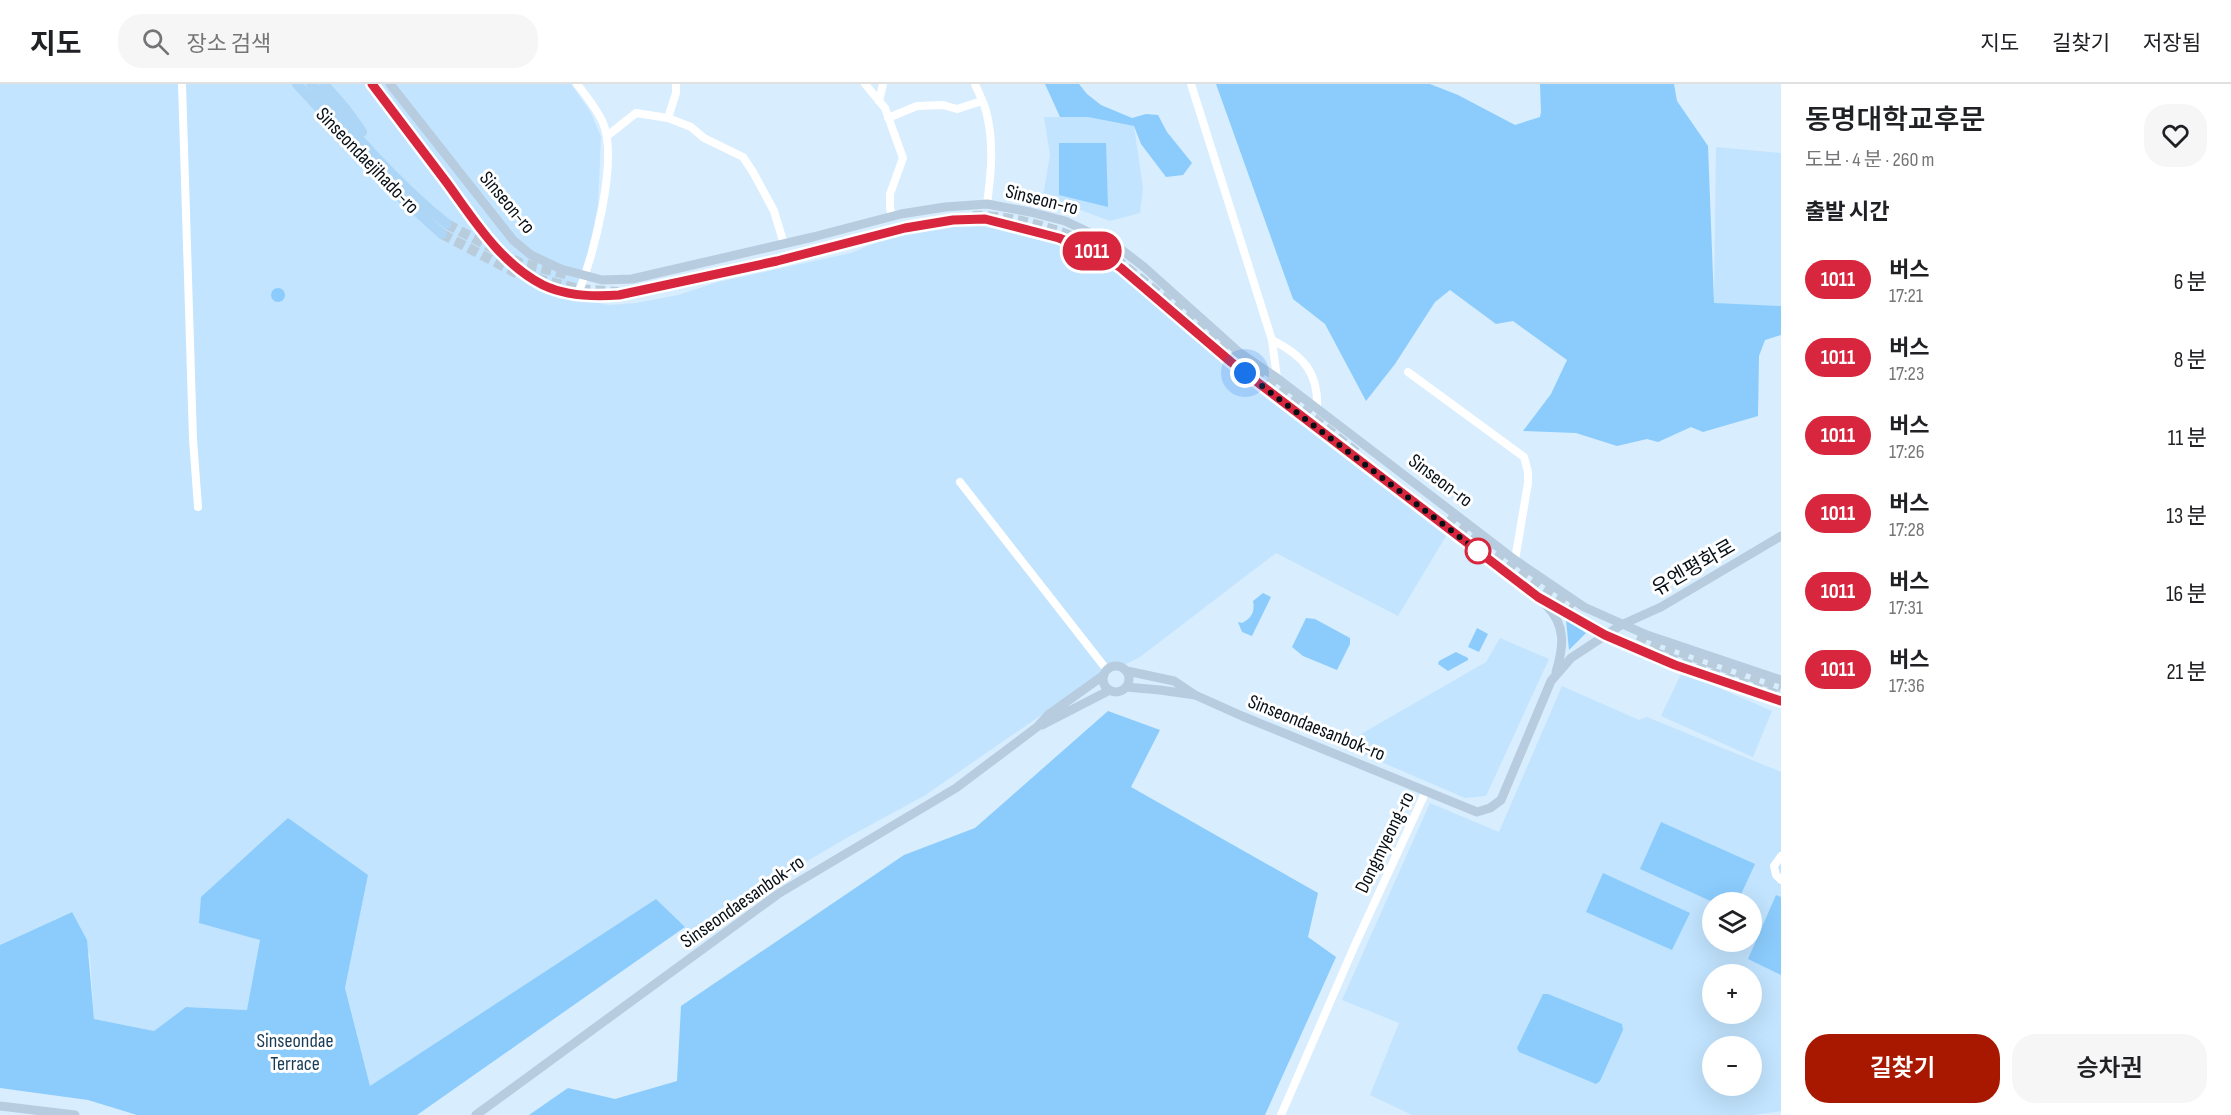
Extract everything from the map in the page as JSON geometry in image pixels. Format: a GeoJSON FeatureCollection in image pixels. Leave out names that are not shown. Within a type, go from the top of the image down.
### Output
{"type":"FeatureCollection","features":[{"type":"Feature","properties":{"kind":"highway","name":"Sinseondaejihado-ro"},"geometry":{"type":"LineString","coordinates":[[297,84],[402,198],[444,229],[311,84]]}},
{"type":"Feature","properties":{"kind":"highway"},"geometry":{"type":"LineString","coordinates":[[324,84],[345,108],[385,164]]}},
{"type":"Feature","properties":{"kind":"main road","name":"Sinseon-ro"},"geometry":{"type":"LineString","coordinates":[[372,84],[498,250],[518,269],[545,286],[578,294],[619,295],[777,261],[905,228],[963,219],[985,219],[1059,238],[1096,252],[1135,279],[1231,362],[1538,597],[1605,635],[1675,665],[1781,701]]}},
{"type":"Feature","properties":{"kind":"main road","name":"Sinseon-ro"},"geometry":{"type":"LineString","coordinates":[[390,84],[513,240],[531,255],[561,269],[602,280],[632,279],[892,216],[962,205],[987,204],[1065,221],[1114,244],[1152,274],[1240,353],[1277,378],[1515,560],[1584,607],[1621,625],[1781,680]]}},
{"type":"Feature","properties":{"kind":"main road"},"geometry":{"type":"LineString","coordinates":[[962,205],[963,219]]}},
{"type":"Feature","properties":{"kind":"main road","name":"유엔평화로"},"geometry":{"type":"LineString","coordinates":[[1621,625],[1661,607],[1781,536]]}},
{"type":"Feature","properties":{"kind":"main road"},"geometry":{"type":"LineString","coordinates":[[1538,597],[1553,612],[1560,623],[1563,635],[1561,657],[1556,673]]}},
{"type":"Feature","properties":{"kind":"main road","name":"Dongmyeong-ro"},"geometry":{"type":"LineString","coordinates":[[1426,791],[1477,812],[1490,808],[1501,800],[1542,698],[1556,673],[1572,658],[1621,625]]}},
{"type":"Feature","properties":{"kind":"main road","name":"Sinseondaesanbok-ro"},"geometry":{"type":"LineString","coordinates":[[476,1115],[778,894],[956,788],[1037,727],[1048,716],[1117,666],[1127,671],[1174,681],[1195,695],[1426,791]]}},
{"type":"Feature","properties":{"kind":"main road"},"geometry":{"type":"LineString","coordinates":[[1126,687],[1129,682],[1127,671]]}},
{"type":"Feature","properties":{"kind":"main road"},"geometry":{"type":"LineString","coordinates":[[1106,673],[1104,681],[1110,690]]}},
{"type":"Feature","properties":{"kind":"main road","name":"Sinseondaesanbok-ro"},"geometry":{"type":"LineString","coordinates":[[1037,727],[1110,690],[1121,691],[1126,687],[1195,695]]}},
{"type":"Feature","properties":{"kind":"main road"},"geometry":{"type":"LineString","coordinates":[[0,1106],[75,1115]]}},
{"type":"Feature","properties":{"kind":"street"},"geometry":{"type":"LineString","coordinates":[[182,84],[198,507]]}},
{"type":"Feature","properties":{"kind":"street"},"geometry":{"type":"LineString","coordinates":[[577,84],[602,122],[607,136],[603,208],[578,294]]}},
{"type":"Feature","properties":{"kind":"street"},"geometry":{"type":"LineString","coordinates":[[668,118],[676,93],[676,84]]}},
{"type":"Feature","properties":{"kind":"street"},"geometry":{"type":"LineString","coordinates":[[865,84],[885,108],[903,158],[890,194],[892,216]]}},
{"type":"Feature","properties":{"kind":"street"},"geometry":{"type":"LineString","coordinates":[[879,101],[883,84]]}},
{"type":"Feature","properties":{"kind":"street"},"geometry":{"type":"LineString","coordinates":[[975,84],[987,112],[992,163],[987,204]]}},
{"type":"Feature","properties":{"kind":"street"},"geometry":{"type":"LineString","coordinates":[[1191,84],[1272,340],[1277,378]]}},
{"type":"Feature","properties":{"kind":"street"},"geometry":{"type":"LineString","coordinates":[[888,118],[917,106],[930,104],[957,109],[982,101]]}},
{"type":"Feature","properties":{"kind":"street"},"geometry":{"type":"LineString","coordinates":[[607,136],[636,113],[668,118],[691,127],[704,138],[743,157],[774,211],[784,244]]}},
{"type":"Feature","properties":{"kind":"street"},"geometry":{"type":"LineString","coordinates":[[1272,340],[1296,355],[1314,376],[1318,397],[1317,410]]}},
{"type":"Feature","properties":{"kind":"street"},"geometry":{"type":"LineString","coordinates":[[1408,372],[1524,457],[1528,483],[1515,560]]}},
{"type":"Feature","properties":{"kind":"street"},"geometry":{"type":"LineString","coordinates":[[960,482],[1106,673]]}},
{"type":"Feature","properties":{"kind":"street","name":"Dongmyeong-ro"},"geometry":{"type":"LineString","coordinates":[[1281,1115],[1354,947],[1426,791]]}},
{"type":"Feature","properties":{"kind":"street"},"geometry":{"type":"LineString","coordinates":[[1781,856],[1774,866],[1776,875],[1781,880]]}},
{"type":"Feature","properties":{"kind":"shaded area"},"geometry":{"type":"Polygon","coordinates":[[[0,84],[571,84],[591,113],[601,137],[598,205],[587,258],[585,298],[589,301],[609,305],[636,303],[678,295],[718,282],[851,253],[896,234],[950,222],[985,223],[1047,235],[1102,257],[1123,272],[1247,379],[1446,536],[1398,616],[1276,553],[1140,657],[1089,682],[924,796],[775,880],[693,935],[656,899],[370,1086],[345,988],[368,875],[199,923],[260,940],[248,1010],[186,1007],[154,1031],[94,1019],[90,956],[71,912],[0,945],[0,84]]]}},
{"type":"Feature","properties":{"kind":"shaded area"},"geometry":{"type":"Polygon","coordinates":[[[1044,117],[1088,117],[1134,126],[1143,188],[1140,213],[1110,221],[1043,196],[1050,155],[1044,117]]]}},
{"type":"Feature","properties":{"kind":"shaded area"},"geometry":{"type":"Polygon","coordinates":[[[1716,147],[1781,153],[1781,306],[1714,304],[1716,147]]]}},
{"type":"Feature","properties":{"kind":"shaded area"},"geometry":{"type":"Polygon","coordinates":[[[1500,638],[1549,659],[1486,796],[1465,798],[1342,745],[1486,662],[1500,638]]]}},
{"type":"Feature","properties":{"kind":"shaded area"},"geometry":{"type":"Polygon","coordinates":[[[1682,672],[1772,711],[1753,757],[1661,716],[1682,672]]]}},
{"type":"Feature","properties":{"kind":"shaded area"},"geometry":{"type":"Polygon","coordinates":[[[1562,686],[1639,720],[1647,717],[1781,772],[1781,1111],[1753,1115],[1412,1115],[1370,1095],[1399,1023],[1342,1000],[1430,803],[1499,832],[1562,686]]]}},
{"type":"Feature","properties":{"kind":"green space"},"geometry":{"type":"Polygon","coordinates":[[[1045,84],[1079,84],[1101,105],[1132,118],[1146,114],[1158,115],[1167,132],[1192,163],[1183,175],[1166,177],[1141,144],[1134,126],[1088,117],[1060,117],[1045,84]]]}},
{"type":"Feature","properties":{"kind":"green space"},"geometry":{"type":"Polygon","coordinates":[[[1216,84],[1430,84],[1458,95],[1515,125],[1540,117],[1540,84],[1674,84],[1677,101],[1708,146],[1714,303],[1781,306],[1781,335],[1765,340],[1759,356],[1758,416],[1703,432],[1691,427],[1658,442],[1647,439],[1617,446],[1576,433],[1523,431],[1551,394],[1567,360],[1513,321],[1496,324],[1450,290],[1435,302],[1395,364],[1366,401],[1325,324],[1293,299],[1216,84]]]}},
{"type":"Feature","properties":{"kind":"green space"},"geometry":{"type":"Polygon","coordinates":[[[1059,143],[1106,143],[1108,207],[1059,195],[1059,143]]]}},
{"type":"Feature","properties":{"kind":"green space"},"geometry":{"type":"Polygon","coordinates":[[[278,288],[283,290],[285,295],[283,300],[278,302],[273,300],[271,295],[273,290],[278,288]]]}},
{"type":"Feature","properties":{"kind":"green space"},"geometry":{"type":"Polygon","coordinates":[[[1263,593],[1271,597],[1252,636],[1242,632],[1238,622],[1242,623],[1250,617],[1254,608],[1253,601],[1263,593]]]}},
{"type":"Feature","properties":{"kind":"green space"},"geometry":{"type":"Polygon","coordinates":[[[1306,618],[1315,619],[1350,638],[1350,644],[1337,670],[1303,656],[1292,647],[1306,618]]]}},
{"type":"Feature","properties":{"kind":"green space"},"geometry":{"type":"Polygon","coordinates":[[[1566,620],[1586,633],[1569,650],[1566,620]]]}},
{"type":"Feature","properties":{"kind":"green space"},"geometry":{"type":"Polygon","coordinates":[[[1477,628],[1488,634],[1479,652],[1468,647],[1477,628]]]}},
{"type":"Feature","properties":{"kind":"green space"},"geometry":{"type":"Polygon","coordinates":[[[1456,652],[1468,660],[1448,671],[1438,664],[1439,661],[1456,652]]]}},
{"type":"Feature","properties":{"kind":"green space"},"geometry":{"type":"Polygon","coordinates":[[[1108,711],[1160,730],[1131,787],[1318,893],[1308,937],[1336,957],[1265,1115],[529,1115],[568,1088],[615,1099],[677,1081],[681,1006],[904,855],[975,828],[1108,711]]]}},
{"type":"Feature","properties":{"kind":"green space","name":"Sinseondae Terrace"},"geometry":{"type":"Polygon","coordinates":[[[288,818],[368,875],[345,988],[370,1086],[656,899],[685,927],[417,1115],[137,1115],[88,1100],[0,1088],[0,945],[72,912],[87,940],[94,1019],[154,1031],[186,1007],[247,1010],[260,940],[199,923],[201,897],[288,818]]]}},
{"type":"Feature","properties":{"kind":"green space"},"geometry":{"type":"Polygon","coordinates":[[[1661,822],[1755,864],[1742,892],[1702,892],[1702,897],[1640,869],[1661,822]]]}},
{"type":"Feature","properties":{"kind":"green space"},"geometry":{"type":"Polygon","coordinates":[[[1603,873],[1690,913],[1672,950],[1586,912],[1603,873]]]}},
{"type":"Feature","properties":{"kind":"green space"},"geometry":{"type":"Polygon","coordinates":[[[1776,895],[1781,897],[1781,975],[1748,959],[1751,952],[1762,952],[1762,927],[1776,895]]]}},
{"type":"Feature","properties":{"kind":"green space"},"geometry":{"type":"Polygon","coordinates":[[[1543,994],[1622,1024],[1623,1030],[1600,1081],[1596,1084],[1519,1052],[1517,1048],[1543,994]]]}},
{"type":"Feature","properties":{"kind":"tunnel"},"geometry":{"type":"LineString","coordinates":[[973,216],[1007,218],[1045,227],[1081,240],[1111,255],[1357,453]]}},
{"type":"Feature","properties":{"kind":"tunnel"},"geometry":{"type":"LineString","coordinates":[[447,224],[520,263],[569,275]]}},
{"type":"Feature","properties":{"kind":"tunnel"},"geometry":{"type":"LineString","coordinates":[[442,234],[518,274],[579,289],[618,292]]}},
{"type":"Feature","properties":{"kind":"tunnel"},"geometry":{"type":"LineString","coordinates":[[1449,515],[1544,586],[1575,605]]}},
{"type":"Feature","properties":{"kind":"tunnel"},"geometry":{"type":"LineString","coordinates":[[1638,635],[1665,647],[1781,687]]}},
{"type":"Feature","properties":{"kind":"tunnel"},"geometry":{"type":"LineString","coordinates":[[1653,652],[1781,696]]}},
{"type":"Feature","properties":{"kind":"bus line","name":"1011"},"geometry":{"type":"LineString","coordinates":[[372,84],[498,250],[531,278],[545,286],[565,292],[599,296],[619,295],[777,261],[905,228],[963,219],[985,219],[1059,238],[1090,250],[1121,268],[1231,362],[1288,407],[1538,597],[1605,635],[1670,663],[1781,701]]}},
{"type":"Feature","properties":{"kind":"route"},"geometry":{"type":"LineString","coordinates":[[1245,373],[1478,551]]}}]}
